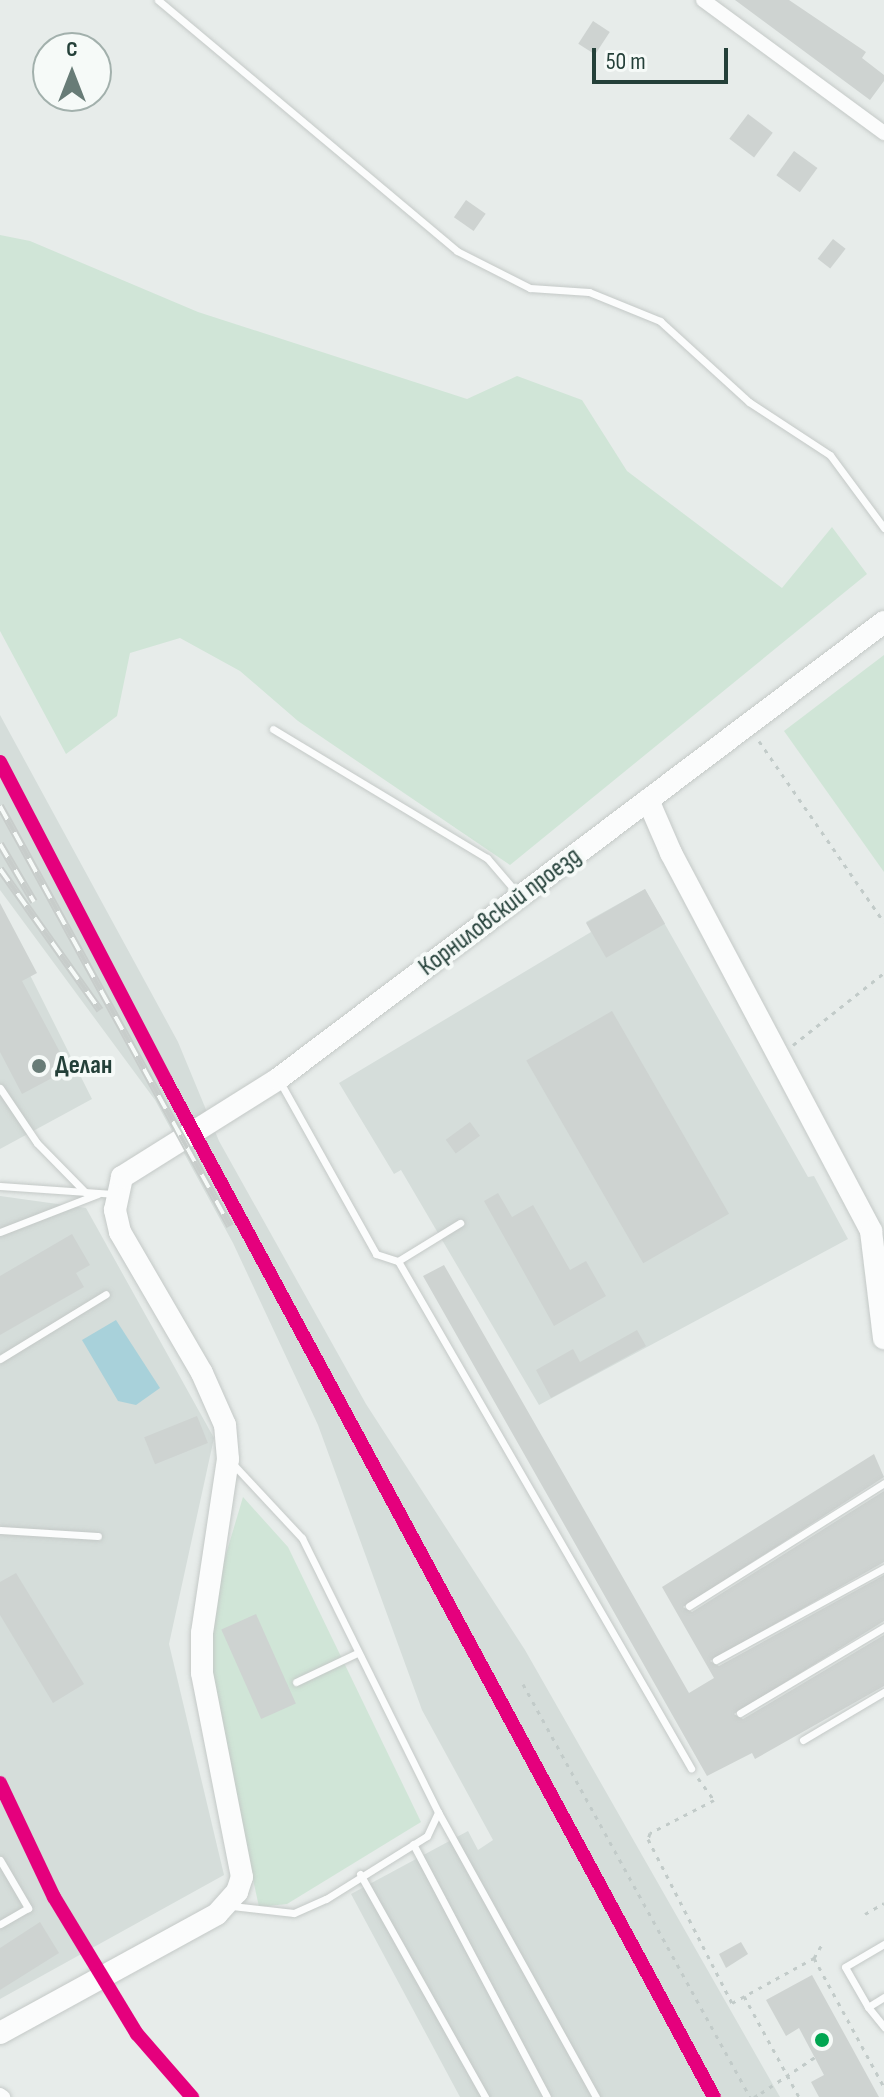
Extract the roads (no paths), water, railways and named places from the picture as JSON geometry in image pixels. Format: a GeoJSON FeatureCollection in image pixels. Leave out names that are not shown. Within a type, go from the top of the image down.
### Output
{"type":"FeatureCollection","features":[{"type":"Feature","properties":{"kind":"street"},"geometry":{"type":"LineString","coordinates":[[703,0],[884,133]]}},
{"type":"Feature","properties":{"kind":"street","name":"Корниловский проезд"},"geometry":{"type":"LineString","coordinates":[[108,1194],[137,1163],[278,1079],[884,622]]}},
{"type":"Feature","properties":{"kind":"street"},"geometry":{"type":"LineString","coordinates":[[648,800],[778,1057],[871,1231],[884,1338]]}},
{"type":"Feature","properties":{"kind":"street"},"geometry":{"type":"LineString","coordinates":[[0,2033],[228,1905],[237,1892],[242,1858],[208,1709],[202,1633],[228,1459],[218,1405],[120,1232],[108,1194]]}},
{"type":"Feature","properties":{"kind":"lane"},"geometry":{"type":"LineString","coordinates":[[158,0],[457,251],[530,288],[589,292],[660,321],[749,402],[830,455],[884,528]]}},
{"type":"Feature","properties":{"kind":"lane"},"geometry":{"type":"LineString","coordinates":[[273,729],[487,858],[521,897]]}},
{"type":"Feature","properties":{"kind":"lane"},"geometry":{"type":"LineString","coordinates":[[278,1079],[376,1254],[398,1261],[691,1768]]}},
{"type":"Feature","properties":{"kind":"lane"},"geometry":{"type":"LineString","coordinates":[[0,1088],[37,1143],[85,1192]]}},
{"type":"Feature","properties":{"kind":"lane"},"geometry":{"type":"LineString","coordinates":[[0,1186],[108,1194]]}},
{"type":"Feature","properties":{"kind":"lane"},"geometry":{"type":"LineString","coordinates":[[0,1232],[108,1194]]}},
{"type":"Feature","properties":{"kind":"lane"},"geometry":{"type":"LineString","coordinates":[[398,1261],[460,1223]]}},
{"type":"Feature","properties":{"kind":"lane"},"geometry":{"type":"LineString","coordinates":[[0,1359],[106,1294]]}},
{"type":"Feature","properties":{"kind":"lane"},"geometry":{"type":"LineString","coordinates":[[228,1459],[302,1538],[438,1812],[596,2097]]}},
{"type":"Feature","properties":{"kind":"lane"},"geometry":{"type":"LineString","coordinates":[[689,1606],[884,1483]]}},
{"type":"Feature","properties":{"kind":"lane"},"geometry":{"type":"LineString","coordinates":[[0,1530],[98,1536]]}},
{"type":"Feature","properties":{"kind":"lane"},"geometry":{"type":"LineString","coordinates":[[716,1660],[884,1568]]}},
{"type":"Feature","properties":{"kind":"lane"},"geometry":{"type":"LineString","coordinates":[[740,1713],[884,1627]]}},
{"type":"Feature","properties":{"kind":"lane"},"geometry":{"type":"LineString","coordinates":[[296,1682],[357,1653]]}},
{"type":"Feature","properties":{"kind":"lane"},"geometry":{"type":"LineString","coordinates":[[803,1740],[884,1692]]}},
{"type":"Feature","properties":{"kind":"lane"},"geometry":{"type":"LineString","coordinates":[[228,1905],[294,1913],[326,1899],[360,1874],[427,1836],[438,1812]]}},
{"type":"Feature","properties":{"kind":"lane"},"geometry":{"type":"LineString","coordinates":[[413,1844],[547,2097]]}},
{"type":"Feature","properties":{"kind":"lane"},"geometry":{"type":"LineString","coordinates":[[0,1860],[28,1908],[0,1924]]}},
{"type":"Feature","properties":{"kind":"lane"},"geometry":{"type":"LineString","coordinates":[[360,1874],[485,2097]]}},
{"type":"Feature","properties":{"kind":"lane"},"geometry":{"type":"LineString","coordinates":[[884,1944],[845,1967],[868,2007],[884,2027]]}},
{"type":"Feature","properties":{"kind":"lane"},"geometry":{"type":"LineString","coordinates":[[868,2007],[884,1997]]}},
{"type":"Feature","properties":{"kind":"water"},"geometry":{"type":"Polygon","coordinates":[[[116,1320],[160,1388],[136,1405],[118,1401],[82,1340],[116,1320]]]}},
{"type":"Feature","properties":{"kind":"railway"},"geometry":{"type":"LineString","coordinates":[[0,806],[230,1226]]}},
{"type":"Feature","properties":{"kind":"railway"},"geometry":{"type":"LineString","coordinates":[[0,844],[34,902]]}},
{"type":"Feature","properties":{"kind":"railway"},"geometry":{"type":"LineString","coordinates":[[0,869],[100,1010]]}},
{"type":"Feature","properties":{"kind":"railway"},"geometry":{"type":"LineString","coordinates":[[0,1783],[54,1897],[137,2034],[192,2097]]}},
{"type":"Feature","properties":{"kind":"place","name":"Делан"},"geometry":{"type":"Point","coordinates":[39,1066]}}]}
